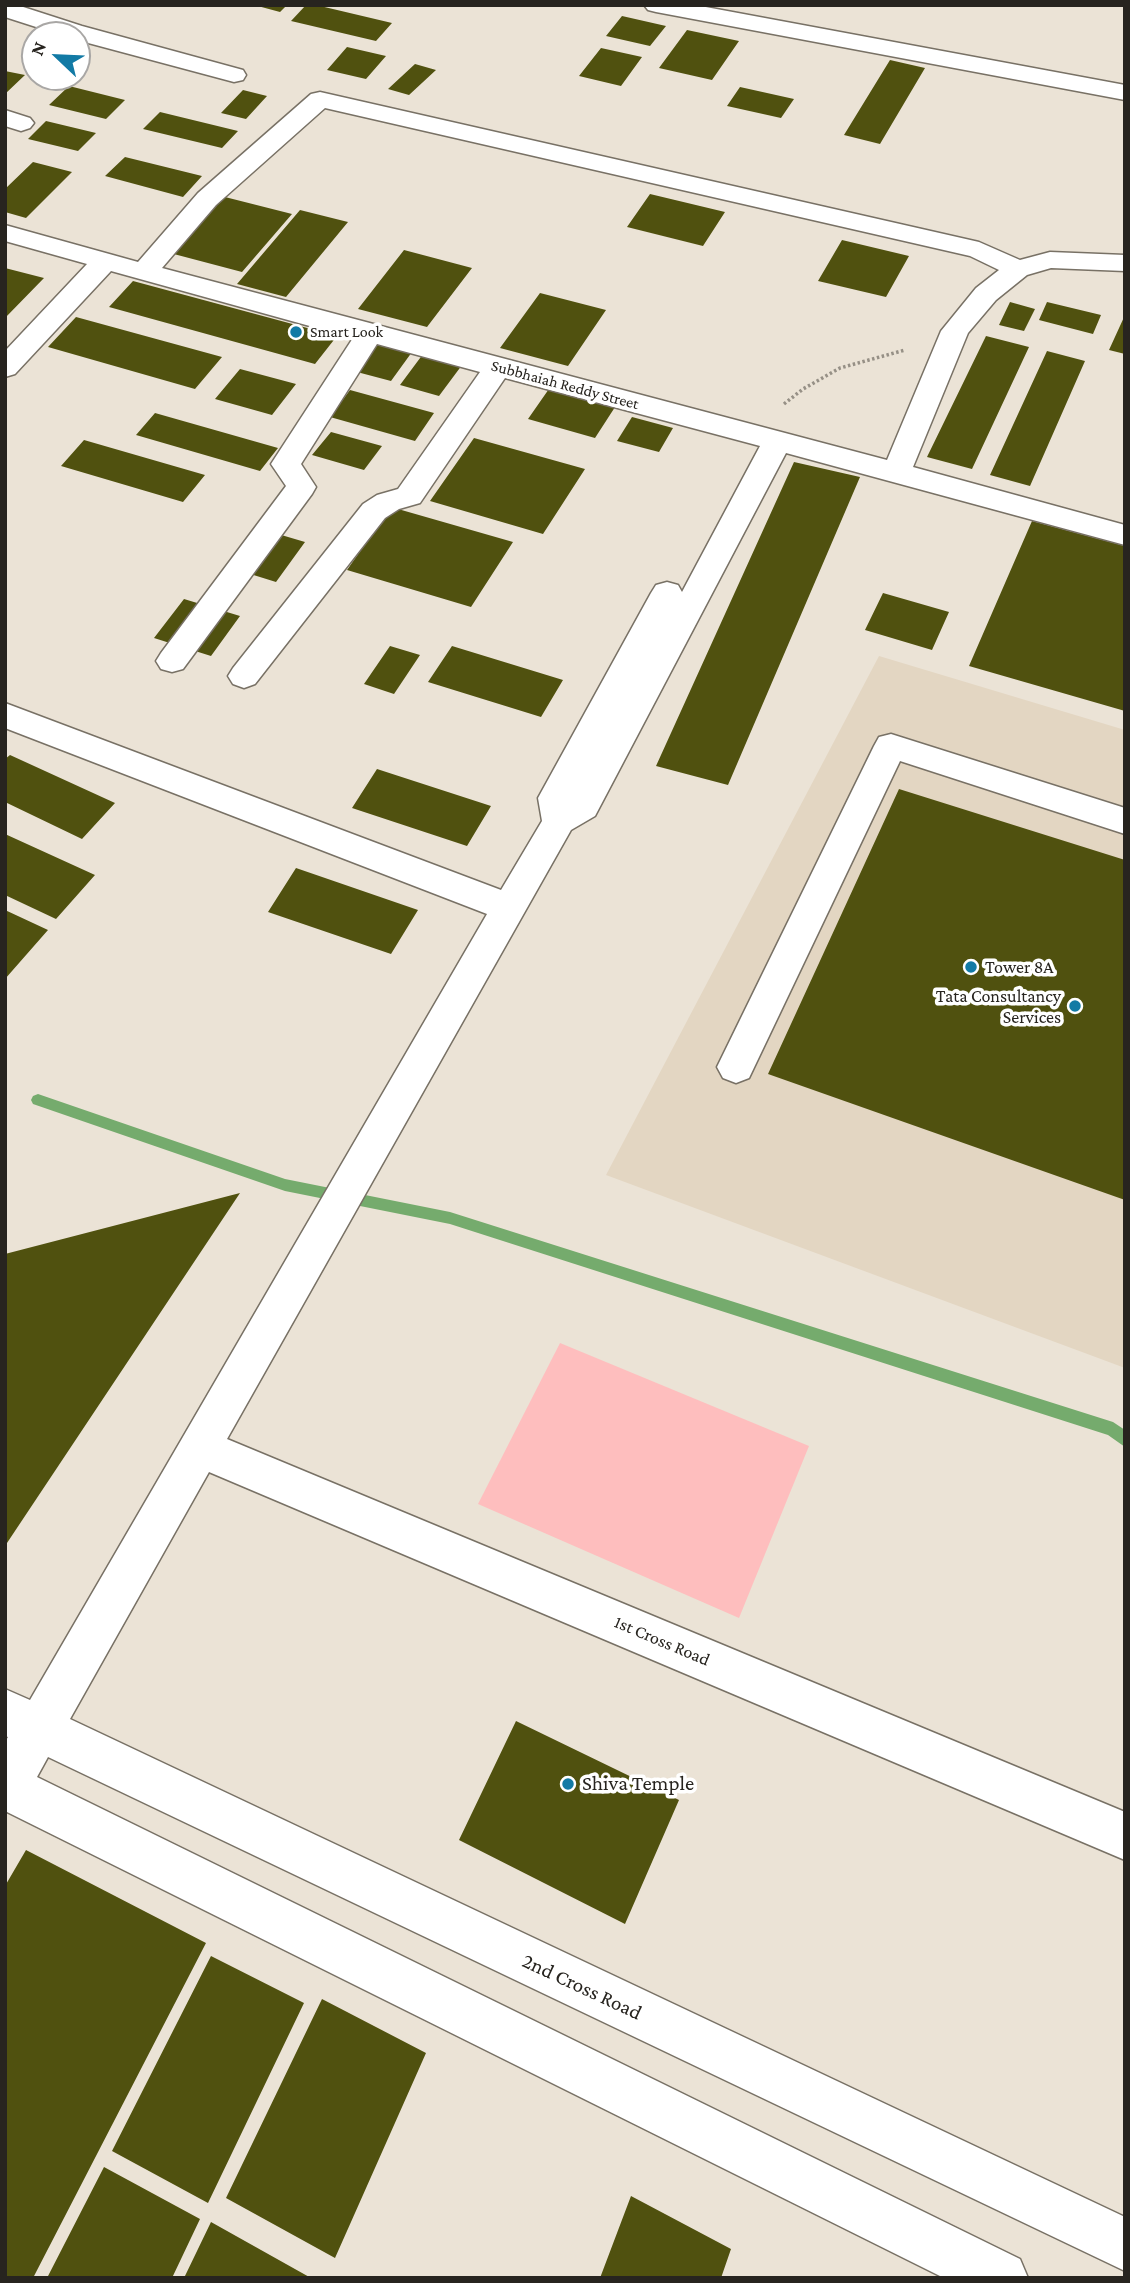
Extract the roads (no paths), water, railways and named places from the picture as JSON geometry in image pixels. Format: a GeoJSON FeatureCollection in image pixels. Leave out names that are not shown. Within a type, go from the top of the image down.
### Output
{"type":"FeatureCollection","features":[{"type":"Feature","properties":{"kind":"street"},"geometry":{"type":"LineString","coordinates":[[656,5],[1125,93]]}},
{"type":"Feature","properties":{"kind":"street"},"geometry":{"type":"LineString","coordinates":[[5,9],[73,31],[234,75]]}},
{"type":"Feature","properties":{"kind":"street"},"geometry":{"type":"LineString","coordinates":[[144,272],[207,199],[320,99],[979,250],[1017,269]]}},
{"type":"Feature","properties":{"kind":"street","name":"Subbhaiah Reddy Street"},"geometry":{"type":"LineString","coordinates":[[5,233],[369,334],[1125,535]]}},
{"type":"Feature","properties":{"kind":"street"},"geometry":{"type":"LineString","coordinates":[[896,473],[955,331],[986,294],[1017,269],[1050,260],[1125,263]]}},
{"type":"Feature","properties":{"kind":"street"},"geometry":{"type":"LineString","coordinates":[[5,368],[105,261]]}},
{"type":"Feature","properties":{"kind":"street"},"geometry":{"type":"LineString","coordinates":[[172,661],[301,487],[286,464],[369,334]]}},
{"type":"Feature","properties":{"kind":"street"},"geometry":{"type":"LineString","coordinates":[[244,676],[374,511],[388,502],[409,496],[498,367]]}},
{"type":"Feature","properties":{"kind":"street"},"geometry":{"type":"LineString","coordinates":[[764,439],[583,807],[559,821],[199,1448],[22,1721],[5,1786],[1001,2278]]}},
{"type":"Feature","properties":{"kind":"street"},"geometry":{"type":"LineString","coordinates":[[5,715],[510,908]]}},
{"type":"Feature","properties":{"kind":"street"},"geometry":{"type":"LineString","coordinates":[[736,1067],[891,746],[1125,821]]}},
{"type":"Feature","properties":{"kind":"street","name":"1st Cross Road"},"geometry":{"type":"LineString","coordinates":[[199,1448],[1125,1836]]}},
{"type":"Feature","properties":{"kind":"street","name":"2nd Cross Road"},"geometry":{"type":"LineString","coordinates":[[22,1721],[1125,2245]]}},
{"type":"Feature","properties":{"kind":"waterway"},"geometry":{"type":"LineString","coordinates":[[38,1100],[285,1185],[450,1218],[1113,1429],[1125,1440]]}},
{"type":"Feature","properties":{"kind":"place","name":"Smart Look"},"geometry":{"type":"Point","coordinates":[296,332]}},
{"type":"Feature","properties":{"kind":"place","name":"Tower 8A"},"geometry":{"type":"Point","coordinates":[971,967]}},
{"type":"Feature","properties":{"kind":"place","name":"Tata Consultancy Services"},"geometry":{"type":"Point","coordinates":[1075,1006]}},
{"type":"Feature","properties":{"kind":"place","name":"Shiva Temple"},"geometry":{"type":"Point","coordinates":[568,1784]}}]}
